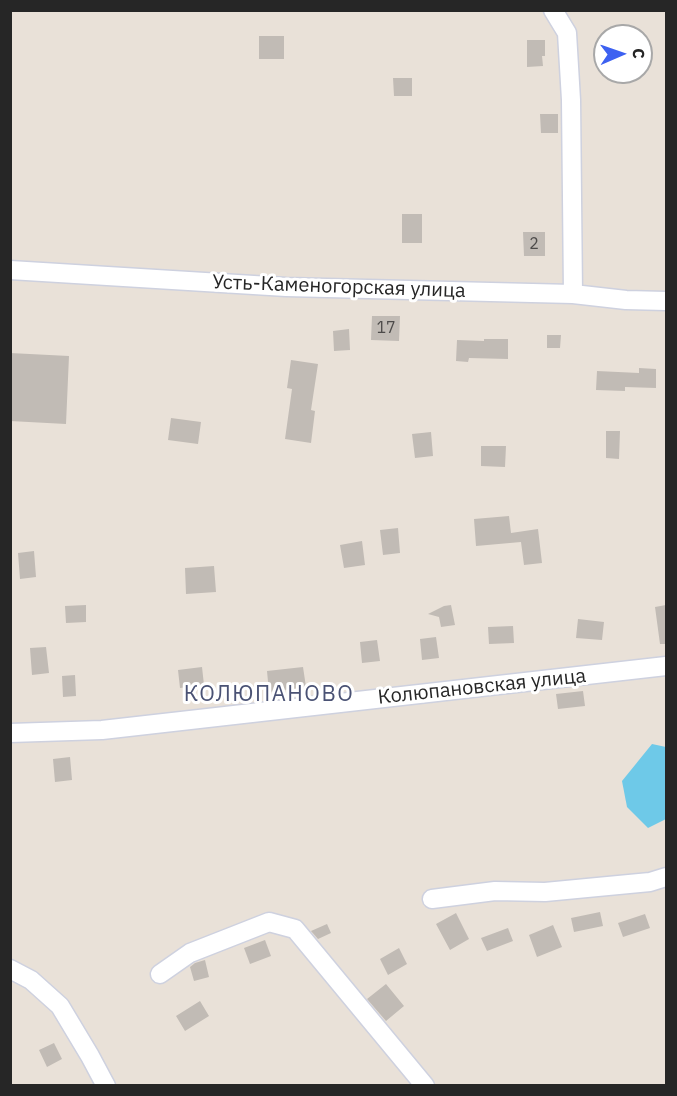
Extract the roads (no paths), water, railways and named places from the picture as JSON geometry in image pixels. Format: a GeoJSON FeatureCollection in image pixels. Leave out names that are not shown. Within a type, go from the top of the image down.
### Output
{"type":"FeatureCollection","features":[{"type":"Feature","properties":{"kind":"street"},"geometry":{"type":"LineString","coordinates":[[555,11],[567,33],[571,100],[573,294]]}},
{"type":"Feature","properties":{"kind":"street","name":"Усть-Каменогорская улица"},"geometry":{"type":"LineString","coordinates":[[10,270],[286,287],[573,294],[626,300],[666,301]]}},
{"type":"Feature","properties":{"kind":"street","name":"Колюпановская улица"},"geometry":{"type":"LineString","coordinates":[[10,733],[102,730],[666,666]]}},
{"type":"Feature","properties":{"kind":"street"},"geometry":{"type":"LineString","coordinates":[[432,899],[495,891],[545,892],[651,882],[666,877]]}},
{"type":"Feature","properties":{"kind":"street"},"geometry":{"type":"LineString","coordinates":[[160,974],[190,953],[269,922],[295,929],[425,1086]]}},
{"type":"Feature","properties":{"kind":"street"},"geometry":{"type":"LineString","coordinates":[[10,969],[31,980],[60,1006],[106,1086]]}},
{"type":"Feature","properties":{"kind":"water"},"geometry":{"type":"Polygon","coordinates":[[[652,744],[666,747],[666,819],[648,828],[627,807],[622,781],[652,744]]]}},
{"type":"Feature","properties":{"kind":"district","name":"КОЛЮПАНОВО"},"geometry":{"type":"Point","coordinates":[269,695]}}]}
